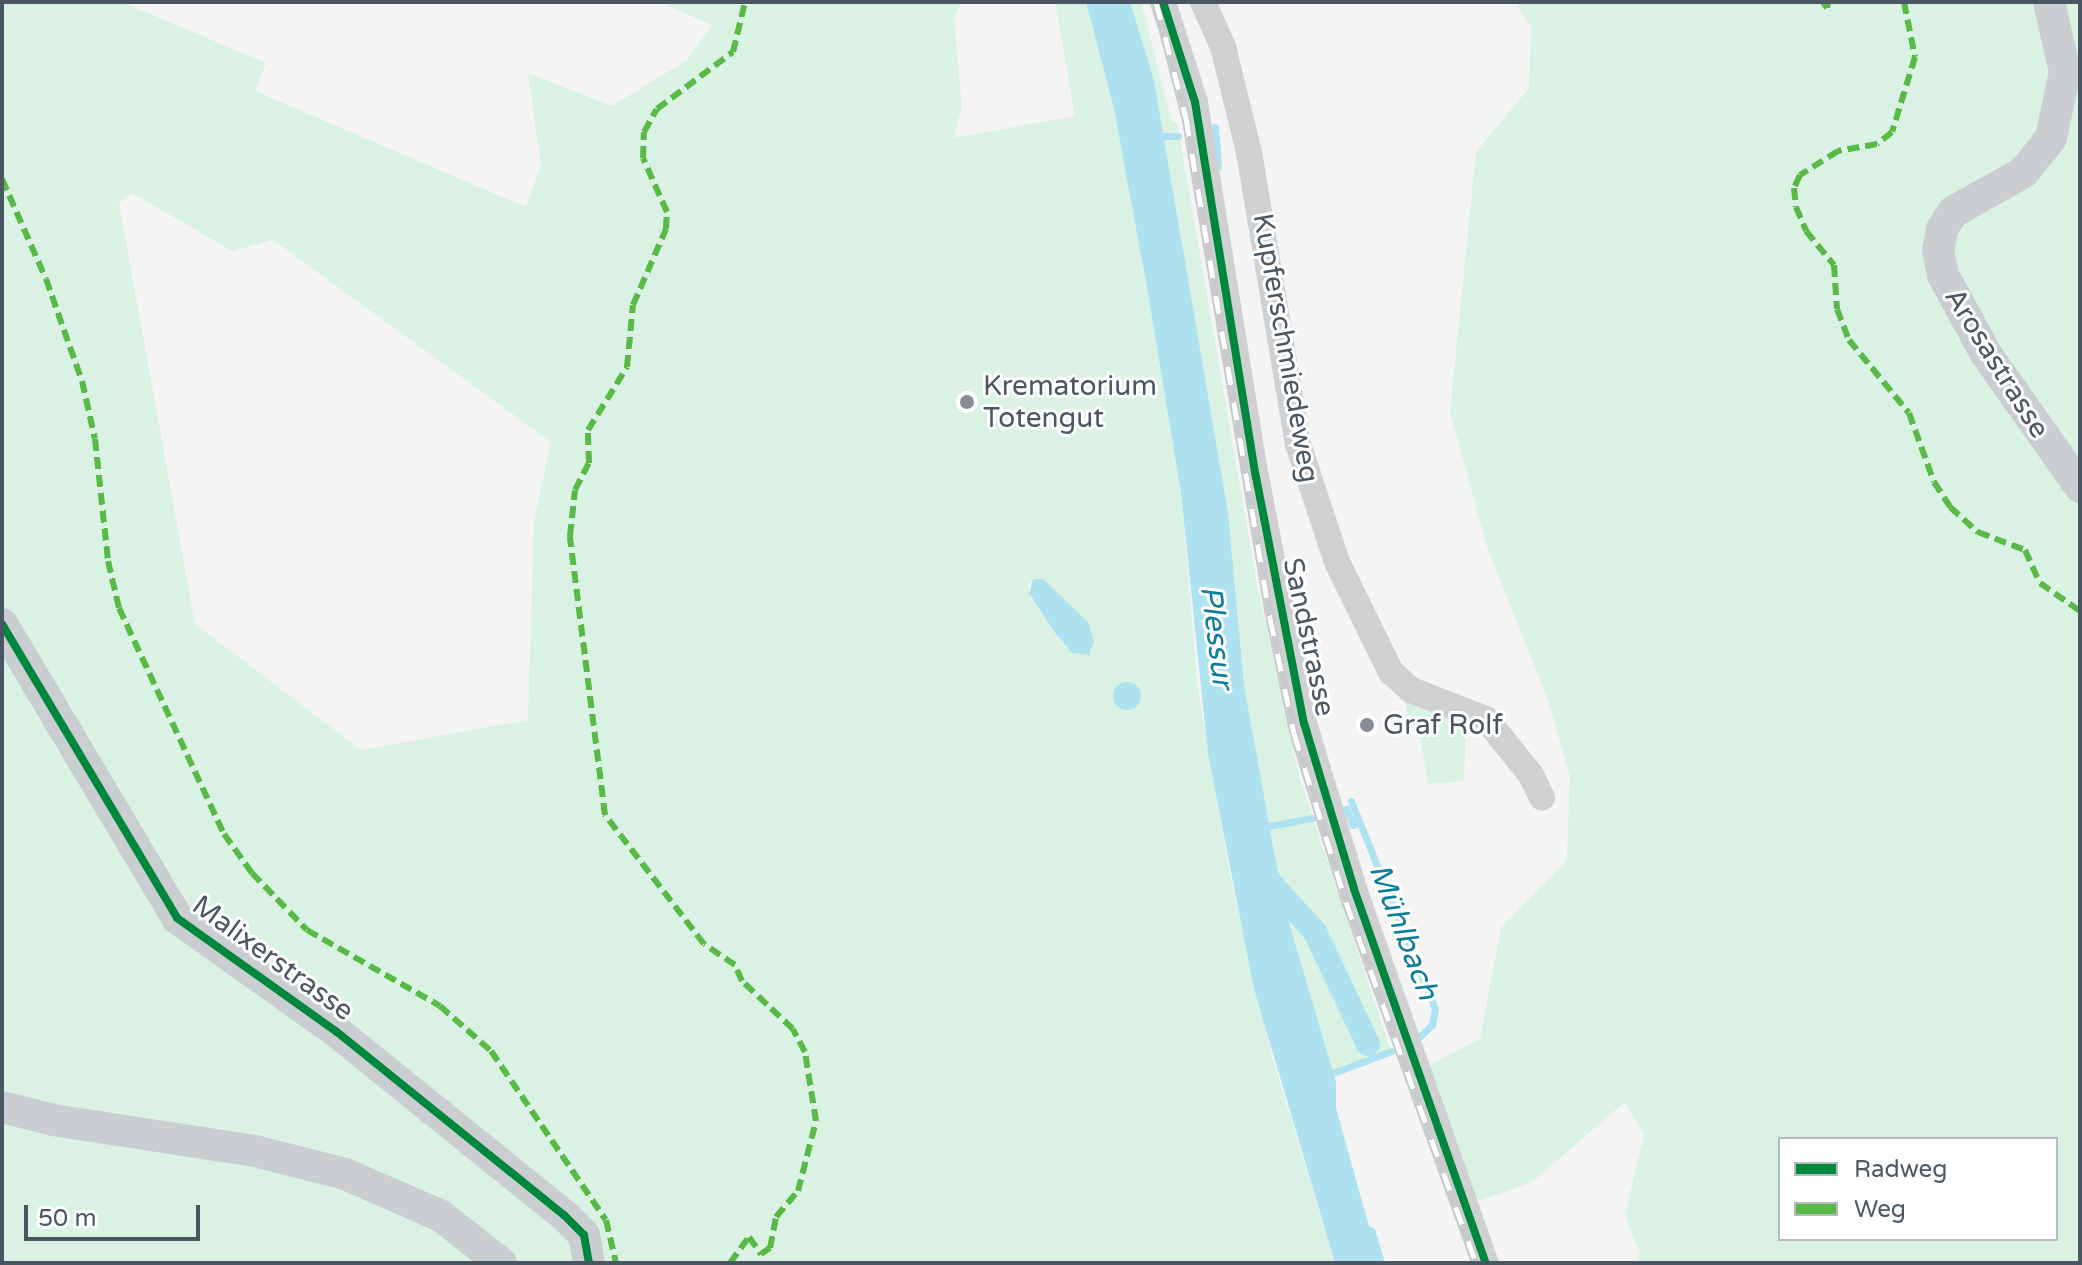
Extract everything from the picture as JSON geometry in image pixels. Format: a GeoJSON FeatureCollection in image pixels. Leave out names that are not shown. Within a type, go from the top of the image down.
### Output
{"type":"FeatureCollection","features":[{"type":"Feature","properties":{"kind":"main road","name":"Arosastrasse"},"geometry":{"type":"LineString","coordinates":[[2049,2],[2065,72],[2051,138],[2024,172],[1953,212],[1942,229],[1938,251],[1943,275],[1986,354],[2080,487]]}},
{"type":"Feature","properties":{"kind":"main road","name":"Malixerstrasse"},"geometry":{"type":"LineString","coordinates":[[2,624],[177,918],[337,1032],[564,1215],[584,1235],[589,1263]]}},
{"type":"Feature","properties":{"kind":"main road"},"geometry":{"type":"LineString","coordinates":[[2,1107],[53,1120],[255,1151],[345,1174],[441,1216],[501,1263]]}},
{"type":"Feature","properties":{"kind":"street","name":"Sandstrasse"},"geometry":{"type":"LineString","coordinates":[[1163,2],[1195,102],[1264,528],[1304,723],[1354,889],[1486,1263]]}},
{"type":"Feature","properties":{"kind":"street","name":"Kupferschmiedeweg"},"geometry":{"type":"LineString","coordinates":[[1213,4],[1254,177],[1298,444],[1341,572],[1391,672],[1411,690],[1486,719],[1531,775],[1542,798]]}},
{"type":"Feature","properties":{"kind":"green space"},"geometry":{"type":"Polygon","coordinates":[[[2,2],[122,2],[266,63],[255,91],[526,207],[541,165],[528,73],[612,106],[687,60],[712,25],[668,6],[670,2],[961,2],[954,19],[962,106],[954,138],[1075,116],[1055,2],[1086,2],[1114,109],[1181,493],[1198,690],[1230,875],[1273,1060],[1335,1263],[2,1263],[2,2]],[[132,193],[119,203],[195,624],[361,750],[528,720],[534,521],[551,442],[273,240],[232,251],[132,193]],[[1033,579],[1028,586],[1031,597],[1061,641],[1068,649],[1092,651],[1088,622],[1050,586],[1033,579]]]}},
{"type":"Feature","properties":{"kind":"green space"},"geometry":{"type":"Polygon","coordinates":[[[1130,2],[1141,2],[1172,122],[1177,121],[1257,585],[1299,776],[1391,1051],[1333,1073],[1284,906],[1244,685],[1228,512],[1154,80],[1130,2]]]}},
{"type":"Feature","properties":{"kind":"green space"},"geometry":{"type":"Polygon","coordinates":[[[1515,2],[2080,2],[2080,1263],[1637,1263],[1640,1253],[1625,1215],[1644,1135],[1625,1102],[1531,1183],[1466,1205],[1420,1070],[1480,1039],[1501,928],[1567,860],[1570,776],[1549,703],[1488,550],[1450,412],[1476,152],[1529,88],[1531,27],[1515,2]]]}},
{"type":"Feature","properties":{"kind":"green space"},"geometry":{"type":"Polygon","coordinates":[[[1404,685],[1467,709],[1464,781],[1428,784],[1418,725],[1408,725],[1404,685]]]}},
{"type":"Feature","properties":{"kind":"water","name":"Plessur"},"geometry":{"type":"Polygon","coordinates":[[[1086,2],[1130,2],[1154,80],[1228,512],[1244,685],[1284,906],[1336,1082],[1336,1108],[1369,1226],[1375,1229],[1385,1263],[1335,1263],[1254,989],[1208,754],[1181,493],[1147,288],[1114,109],[1086,2]]]}},
{"type":"Feature","properties":{"kind":"water"},"geometry":{"type":"Polygon","coordinates":[[[1033,579],[1043,579],[1088,622],[1094,641],[1089,655],[1072,653],[1055,633],[1029,593],[1033,579]]]}},
{"type":"Feature","properties":{"kind":"water"},"geometry":{"type":"Polygon","coordinates":[[[1127,682],[1137,686],[1141,696],[1137,706],[1127,710],[1117,706],[1113,696],[1117,686],[1127,682]]]}},
{"type":"Feature","properties":{"kind":"waterway","name":"Mühlbach"},"geometry":{"type":"LineString","coordinates":[[1215,127],[1218,167]]}},
{"type":"Feature","properties":{"kind":"waterway","name":"Mühlbach"},"geometry":{"type":"LineString","coordinates":[[1156,136],[1178,136]]}},
{"type":"Feature","properties":{"kind":"waterway","name":"Mühlbach"},"geometry":{"type":"LineString","coordinates":[[1351,801],[1435,1009],[1432,1025],[1419,1037]]}},
{"type":"Feature","properties":{"kind":"waterway","name":"Mühlbach"},"geometry":{"type":"LineString","coordinates":[[1338,811],[1346,809],[1353,825],[1360,823]]}},
{"type":"Feature","properties":{"kind":"waterway","name":"Mühlbach"},"geometry":{"type":"LineString","coordinates":[[1264,827],[1312,818]]}},
{"type":"Feature","properties":{"kind":"waterway"},"geometry":{"type":"LineString","coordinates":[[1258,869],[1315,932],[1368,1044]]}},
{"type":"Feature","properties":{"kind":"waterway","name":"Mühlbach"},"geometry":{"type":"LineString","coordinates":[[1325,1076],[1391,1051]]}},
{"type":"Feature","properties":{"kind":"railway"},"geometry":{"type":"LineString","coordinates":[[1156,2],[1186,118],[1270,618],[1294,733],[1346,902],[1476,1263]]}},
{"type":"Feature","properties":{"kind":"marked path"},"geometry":{"type":"LineString","coordinates":[[730,1263],[749,1237],[761,1254],[770,1248],[776,1217],[798,1191],[816,1121],[805,1052],[793,1029],[742,981],[735,965],[704,944],[605,815],[570,536],[575,490],[589,463],[588,430],[627,367],[633,305],[666,229],[667,212],[643,158],[644,132],[657,109],[733,52],[745,2]]}},
{"type":"Feature","properties":{"kind":"marked path"},"geometry":{"type":"LineString","coordinates":[[1823,2],[1827,8],[1828,2]]}},
{"type":"Feature","properties":{"kind":"marked path"},"geometry":{"type":"LineString","coordinates":[[1904,2],[1915,57],[1892,132],[1877,144],[1838,151],[1800,175],[1794,188],[1796,207],[1806,231],[1834,265],[1837,309],[1849,340],[1909,413],[1934,482],[1950,507],[1978,532],[2025,550],[2040,583],[2080,611]]}},
{"type":"Feature","properties":{"kind":"marked path"},"geometry":{"type":"LineString","coordinates":[[2,179],[46,279],[82,381],[95,439],[108,561],[119,608],[224,834],[252,873],[307,930],[440,1006],[491,1051],[606,1220],[616,1263]]}},
{"type":"Feature","properties":{"kind":"cycle path"},"geometry":{"type":"LineString","coordinates":[[1163,2],[1195,102],[1256,477],[1304,723],[1354,889],[1486,1263]]}},
{"type":"Feature","properties":{"kind":"cycle path"},"geometry":{"type":"LineString","coordinates":[[2,624],[177,918],[337,1032],[564,1215],[584,1235],[589,1263]]}},
{"type":"Feature","properties":{"kind":"place","name":"Krematorium Totengut"},"geometry":{"type":"Point","coordinates":[967,402]}},
{"type":"Feature","properties":{"kind":"place","name":"Graf Rolf"},"geometry":{"type":"Point","coordinates":[1367,725]}}]}
